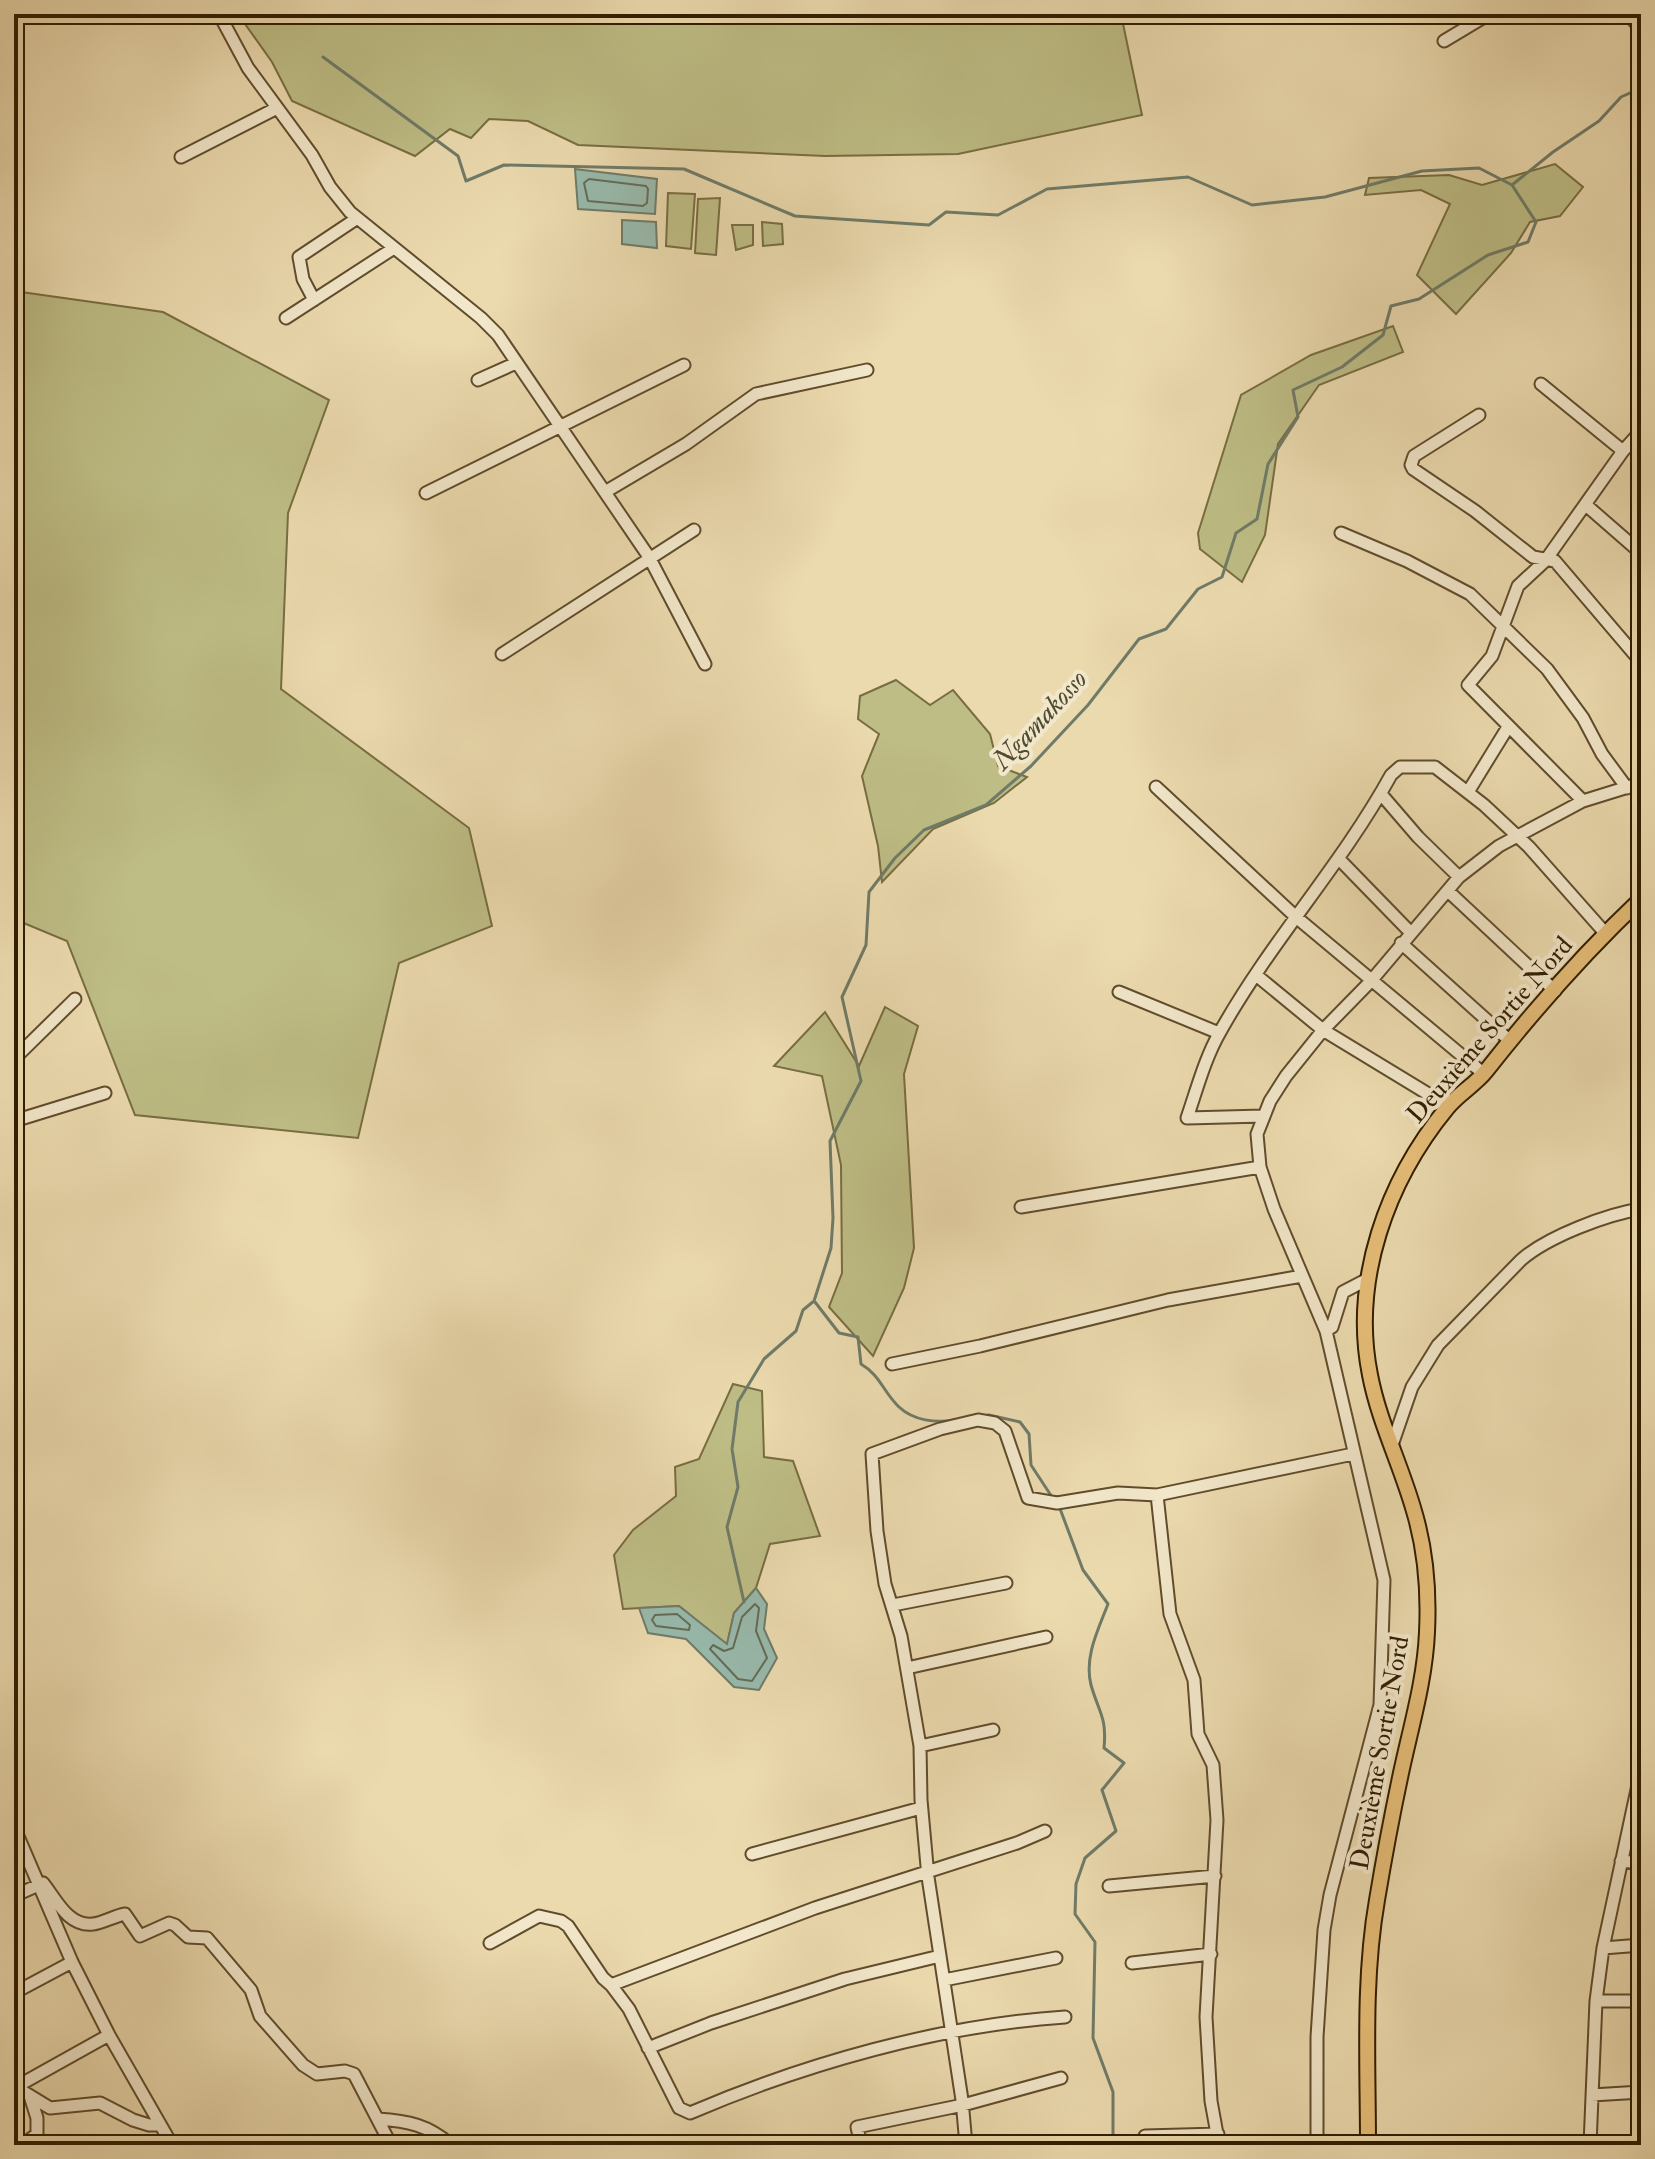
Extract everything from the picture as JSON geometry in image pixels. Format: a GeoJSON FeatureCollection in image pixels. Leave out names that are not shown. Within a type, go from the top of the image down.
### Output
{"type":"FeatureCollection","features":[{"type":"Feature","properties":{"kind":"main road","name":"Deuxième Sortie Nord"},"geometry":{"type":"LineString","coordinates":[[1368,2145],[1369,1962],[1400,1777],[1425,1665],[1428,1605],[1422,1544],[1367,1360],[1368,1279],[1384,1218],[1396,1191],[1421,1145],[1448,1106],[1484,1074],[1510,1041],[1641,899]]}},
{"type":"Feature","properties":{"kind":"street"},"geometry":{"type":"LineString","coordinates":[[219,14],[241,57],[312,155],[330,187],[356,219],[481,318],[498,335],[649,557],[705,664]]}},
{"type":"Feature","properties":{"kind":"street"},"geometry":{"type":"LineString","coordinates":[[1444,41],[1489,14]]}},
{"type":"Feature","properties":{"kind":"street"},"geometry":{"type":"LineString","coordinates":[[1628,14],[1641,29]]}},
{"type":"Feature","properties":{"kind":"street"},"geometry":{"type":"LineString","coordinates":[[181,157],[277,108]]}},
{"type":"Feature","properties":{"kind":"street"},"geometry":{"type":"LineString","coordinates":[[314,300],[303,279],[299,257],[356,219]]}},
{"type":"Feature","properties":{"kind":"street"},"geometry":{"type":"LineString","coordinates":[[286,318],[394,248]]}},
{"type":"Feature","properties":{"kind":"street"},"geometry":{"type":"LineString","coordinates":[[478,380],[516,363]]}},
{"type":"Feature","properties":{"kind":"street"},"geometry":{"type":"LineString","coordinates":[[426,493],[684,365]]}},
{"type":"Feature","properties":{"kind":"street"},"geometry":{"type":"LineString","coordinates":[[605,492],[686,444],[756,394],[867,370]]}},
{"type":"Feature","properties":{"kind":"street"},"geometry":{"type":"LineString","coordinates":[[1541,384],[1623,451]]}},
{"type":"Feature","properties":{"kind":"street"},"geometry":{"type":"LineString","coordinates":[[1479,415],[1414,456],[1413,469],[1475,511],[1533,557],[1555,561],[1641,662]]}},
{"type":"Feature","properties":{"kind":"street"},"geometry":{"type":"LineString","coordinates":[[1583,801],[1468,685],[1492,656],[1518,586],[1545,561],[1623,451],[1641,431]]}},
{"type":"Feature","properties":{"kind":"street"},"geometry":{"type":"LineString","coordinates":[[1586,505],[1641,553]]}},
{"type":"Feature","properties":{"kind":"street"},"geometry":{"type":"LineString","coordinates":[[502,654],[694,530]]}},
{"type":"Feature","properties":{"kind":"street"},"geometry":{"type":"LineString","coordinates":[[1341,533],[1407,561],[1470,594],[1547,669],[1583,718],[1602,754],[1627,788]]}},
{"type":"Feature","properties":{"kind":"street"},"geometry":{"type":"LineString","coordinates":[[1468,792],[1508,727]]}},
{"type":"Feature","properties":{"kind":"street"},"geometry":{"type":"LineString","coordinates":[[1263,1116],[1187,1118],[1219,1033],[1296,917],[1339,859],[1391,775],[1400,767],[1435,767],[1468,792],[1518,836],[1606,934]]}},
{"type":"Feature","properties":{"kind":"street"},"geometry":{"type":"LineString","coordinates":[[1317,2145],[1317,2037],[1324,1930],[1330,1895],[1380,1705],[1384,1666],[1384,1580],[1326,1331],[1281,1228],[1260,1167],[1257,1134],[1263,1116],[1286,1076],[1459,877],[1489,853],[1583,801],[1641,783]]}},
{"type":"Feature","properties":{"kind":"street"},"geometry":{"type":"LineString","coordinates":[[1156,787],[1296,917],[1484,1074]]}},
{"type":"Feature","properties":{"kind":"street"},"geometry":{"type":"LineString","coordinates":[[1381,794],[1418,837],[1459,877]]}},
{"type":"Feature","properties":{"kind":"street"},"geometry":{"type":"LineString","coordinates":[[1339,859],[1410,932]]}},
{"type":"Feature","properties":{"kind":"street"},"geometry":{"type":"LineString","coordinates":[[1448,891],[1555,991]]}},
{"type":"Feature","properties":{"kind":"street"},"geometry":{"type":"LineString","coordinates":[[1401,943],[1510,1041]]}},
{"type":"Feature","properties":{"kind":"street"},"geometry":{"type":"LineString","coordinates":[[1256,975],[1323,1030],[1448,1106]]}},
{"type":"Feature","properties":{"kind":"street"},"geometry":{"type":"LineString","coordinates":[[1119,992],[1219,1033]]}},
{"type":"Feature","properties":{"kind":"street"},"geometry":{"type":"LineString","coordinates":[[14,1059],[75,999]]}},
{"type":"Feature","properties":{"kind":"street"},"geometry":{"type":"LineString","coordinates":[[14,1121],[105,1093]]}},
{"type":"Feature","properties":{"kind":"street"},"geometry":{"type":"LineString","coordinates":[[14,1129],[17,1146],[14,1165]]}},
{"type":"Feature","properties":{"kind":"street"},"geometry":{"type":"LineString","coordinates":[[1021,1207],[1260,1167]]}},
{"type":"Feature","properties":{"kind":"street"},"geometry":{"type":"LineString","coordinates":[[1392,1445],[1412,1387],[1438,1345],[1521,1260],[1588,1224],[1641,1209]]}},
{"type":"Feature","properties":{"kind":"street"},"geometry":{"type":"LineString","coordinates":[[892,1364],[1168,1300],[1302,1276]]}},
{"type":"Feature","properties":{"kind":"street"},"geometry":{"type":"LineString","coordinates":[[1326,1331],[1334,1324],[1343,1292],[1368,1279]]}},
{"type":"Feature","properties":{"kind":"street"},"geometry":{"type":"LineString","coordinates":[[966,2145],[963,2105],[927,1872],[921,1808],[920,1746],[907,1668],[893,1605],[885,1584],[877,1531],[872,1454],[940,1429],[978,1420],[995,1423],[1005,1431],[1028,1498],[1057,1503],[1118,1493],[1157,1495],[1353,1454]]}},
{"type":"Feature","properties":{"kind":"street"},"geometry":{"type":"LineString","coordinates":[[1145,2136],[1218,2139],[1211,2101],[1206,2017],[1217,1820],[1213,1765],[1198,1734],[1194,1680],[1170,1614],[1157,1495]]}},
{"type":"Feature","properties":{"kind":"street"},"geometry":{"type":"LineString","coordinates":[[893,1605],[1006,1583]]}},
{"type":"Feature","properties":{"kind":"street"},"geometry":{"type":"LineString","coordinates":[[907,1668],[1046,1637]]}},
{"type":"Feature","properties":{"kind":"street"},"geometry":{"type":"LineString","coordinates":[[920,1746],[993,1730]]}},
{"type":"Feature","properties":{"kind":"street"},"geometry":{"type":"LineString","coordinates":[[1590,2145],[1596,2001],[1603,1948],[1641,1771]]}},
{"type":"Feature","properties":{"kind":"street"},"geometry":{"type":"LineString","coordinates":[[752,1854],[921,1808]]}},
{"type":"Feature","properties":{"kind":"street"},"geometry":{"type":"LineString","coordinates":[[14,1827],[72,1962],[109,2035],[172,2145]]}},
{"type":"Feature","properties":{"kind":"street"},"geometry":{"type":"LineString","coordinates":[[611,1985],[815,1908],[1045,1831]]}},
{"type":"Feature","properties":{"kind":"street"},"geometry":{"type":"LineString","coordinates":[[1621,1861],[1641,1863]]}},
{"type":"Feature","properties":{"kind":"street"},"geometry":{"type":"LineString","coordinates":[[1109,1886],[1215,1876]]}},
{"type":"Feature","properties":{"kind":"street"},"geometry":{"type":"LineString","coordinates":[[14,1896],[37,1884],[44,1884],[66,1914],[82,1923],[93,1924],[125,1914],[140,1936],[169,1923],[188,1937],[207,1938],[251,1990],[260,2016],[303,2065],[317,2074],[345,2071],[354,2074],[391,2145]]}},
{"type":"Feature","properties":{"kind":"street"},"geometry":{"type":"LineString","coordinates":[[490,1943],[539,1916],[561,1921],[568,1926],[603,1978],[629,2009],[679,2108],[690,2113],[745,2089],[881,2049],[952,2032],[1065,2017]]}},
{"type":"Feature","properties":{"kind":"street"},"geometry":{"type":"LineString","coordinates":[[1603,1948],[1641,1945]]}},
{"type":"Feature","properties":{"kind":"street"},"geometry":{"type":"LineString","coordinates":[[1132,1963],[1211,1954]]}},
{"type":"Feature","properties":{"kind":"street"},"geometry":{"type":"LineString","coordinates":[[648,2048],[711,2023],[845,1979],[940,1956]]}},
{"type":"Feature","properties":{"kind":"street"},"geometry":{"type":"LineString","coordinates":[[944,1980],[1056,1958]]}},
{"type":"Feature","properties":{"kind":"street"},"geometry":{"type":"LineString","coordinates":[[14,1993],[72,1962]]}},
{"type":"Feature","properties":{"kind":"street"},"geometry":{"type":"LineString","coordinates":[[1596,2001],[1641,2001]]}},
{"type":"Feature","properties":{"kind":"street"},"geometry":{"type":"LineString","coordinates":[[15,2087],[109,2035]]}},
{"type":"Feature","properties":{"kind":"street"},"geometry":{"type":"LineString","coordinates":[[861,2145],[857,2127],[963,2105],[1061,2078]]}},
{"type":"Feature","properties":{"kind":"street"},"geometry":{"type":"LineString","coordinates":[[15,2087],[50,2108],[105,2104],[133,2120],[160,2125]]}},
{"type":"Feature","properties":{"kind":"street"},"geometry":{"type":"LineString","coordinates":[[1592,2095],[1641,2092]]}},
{"type":"Feature","properties":{"kind":"street"},"geometry":{"type":"LineString","coordinates":[[14,2144],[28,2141],[37,2134],[37,2118],[30,2096]]}},
{"type":"Feature","properties":{"kind":"street"},"geometry":{"type":"LineString","coordinates":[[378,2119],[410,2121],[428,2127],[451,2145]]}},
{"type":"Feature","properties":{"kind":"shaded area"},"geometry":{"type":"Polygon","coordinates":[[[238,14],[1121,14],[1142,115],[958,154],[825,156],[578,145],[528,121],[489,119],[471,138],[450,129],[415,156],[292,101],[272,62],[238,14]]]}},
{"type":"Feature","properties":{"kind":"shaded area"},"geometry":{"type":"Polygon","coordinates":[[[1555,164],[1583,187],[1560,216],[1530,222],[1511,253],[1456,314],[1417,275],[1450,204],[1421,190],[1365,195],[1369,178],[1449,175],[1482,185],[1555,164]]]}},
{"type":"Feature","properties":{"kind":"shaded area"},"geometry":{"type":"Polygon","coordinates":[[[668,193],[695,194],[691,249],[666,246],[668,193]]]}},
{"type":"Feature","properties":{"kind":"shaded area"},"geometry":{"type":"Polygon","coordinates":[[[720,198],[716,255],[695,253],[698,199],[720,198]]]}},
{"type":"Feature","properties":{"kind":"shaded area"},"geometry":{"type":"Polygon","coordinates":[[[762,222],[782,224],[783,244],[763,246],[762,222]]]}},
{"type":"Feature","properties":{"kind":"shaded area"},"geometry":{"type":"Polygon","coordinates":[[[732,225],[753,225],[753,245],[736,250],[732,225]]]}},
{"type":"Feature","properties":{"kind":"shaded area"},"geometry":{"type":"Polygon","coordinates":[[[14,291],[163,312],[329,400],[288,513],[281,689],[469,828],[492,926],[399,963],[358,1138],[135,1115],[67,941],[14,919],[14,291]]]}},
{"type":"Feature","properties":{"kind":"shaded area"},"geometry":{"type":"Polygon","coordinates":[[[1393,326],[1403,352],[1319,385],[1278,444],[1265,535],[1242,582],[1200,549],[1198,533],[1241,395],[1311,355],[1393,326]]]}},
{"type":"Feature","properties":{"kind":"shaded area"},"geometry":{"type":"Polygon","coordinates":[[[896,680],[930,705],[953,690],[990,734],[998,766],[1027,777],[994,803],[933,829],[882,882],[878,846],[862,776],[879,734],[858,719],[860,696],[896,680]]]}},
{"type":"Feature","properties":{"kind":"shaded area"},"geometry":{"type":"Polygon","coordinates":[[[885,1007],[918,1026],[904,1074],[914,1248],[904,1288],[873,1356],[829,1307],[842,1273],[841,1165],[822,1076],[774,1066],[825,1012],[859,1066],[885,1007]]]}},
{"type":"Feature","properties":{"kind":"shaded area"},"geometry":{"type":"Polygon","coordinates":[[[733,1384],[762,1391],[764,1457],[793,1461],[820,1536],[770,1544],[756,1588],[734,1613],[727,1645],[679,1606],[623,1609],[614,1555],[633,1530],[676,1496],[675,1467],[699,1459],[733,1384]]]}},
{"type":"Feature","properties":{"kind":"water"},"geometry":{"type":"Polygon","coordinates":[[[575,169],[657,179],[655,214],[578,209],[575,169]]]}},
{"type":"Feature","properties":{"kind":"water"},"geometry":{"type":"Polygon","coordinates":[[[622,220],[656,222],[657,248],[622,244],[622,220]]]}},
{"type":"Feature","properties":{"kind":"water"},"geometry":{"type":"Polygon","coordinates":[[[756,1588],[767,1604],[764,1629],[777,1658],[759,1690],[734,1687],[686,1639],[648,1633],[639,1608],[679,1606],[727,1644],[734,1613],[756,1588]]]}},
{"type":"Feature","properties":{"kind":"waterway"},"geometry":{"type":"LineString","coordinates":[[323,57],[458,156],[466,181],[504,165],[684,169],[795,216],[929,225],[946,212],[998,215],[1047,189],[1188,177],[1252,205],[1325,197],[1422,171],[1479,168],[1512,185]]}},
{"type":"Feature","properties":{"kind":"waterway","name":"Ngamakosso"},"geometry":{"type":"LineString","coordinates":[[744,1602],[727,1527],[738,1487],[732,1449],[738,1402],[764,1359],[796,1331],[803,1310],[814,1301],[831,1248],[830,1141],[861,1081],[842,997],[866,945],[869,892],[895,858],[924,830],[986,805],[1031,766],[1088,705],[1139,639],[1166,629],[1198,589],[1222,577],[1236,533],[1257,519],[1268,464],[1298,417],[1293,390],[1342,367],[1383,335],[1391,306],[1419,299],[1488,255],[1528,242],[1536,222],[1512,185],[1599,121],[1621,97],[1641,88]]}},
{"type":"Feature","properties":{"kind":"waterway"},"geometry":{"type":"LineString","coordinates":[[815,1302],[839,1333],[858,1337],[861,1364],[873,1373],[899,1407],[925,1420],[954,1420]]}},
{"type":"Feature","properties":{"kind":"waterway"},"geometry":{"type":"LineString","coordinates":[[982,1416],[1020,1422],[1029,1434],[1031,1465],[1052,1497]]}},
{"type":"Feature","properties":{"kind":"waterway"},"geometry":{"type":"LineString","coordinates":[[1059,1506],[1083,1570],[1108,1604],[1093,1644],[1089,1675],[1103,1722],[1104,1748],[1124,1763],[1102,1790],[1116,1831],[1085,1858],[1076,1884],[1075,1914],[1095,1942],[1093,2038],[1113,2092],[1113,2145]]}}]}
